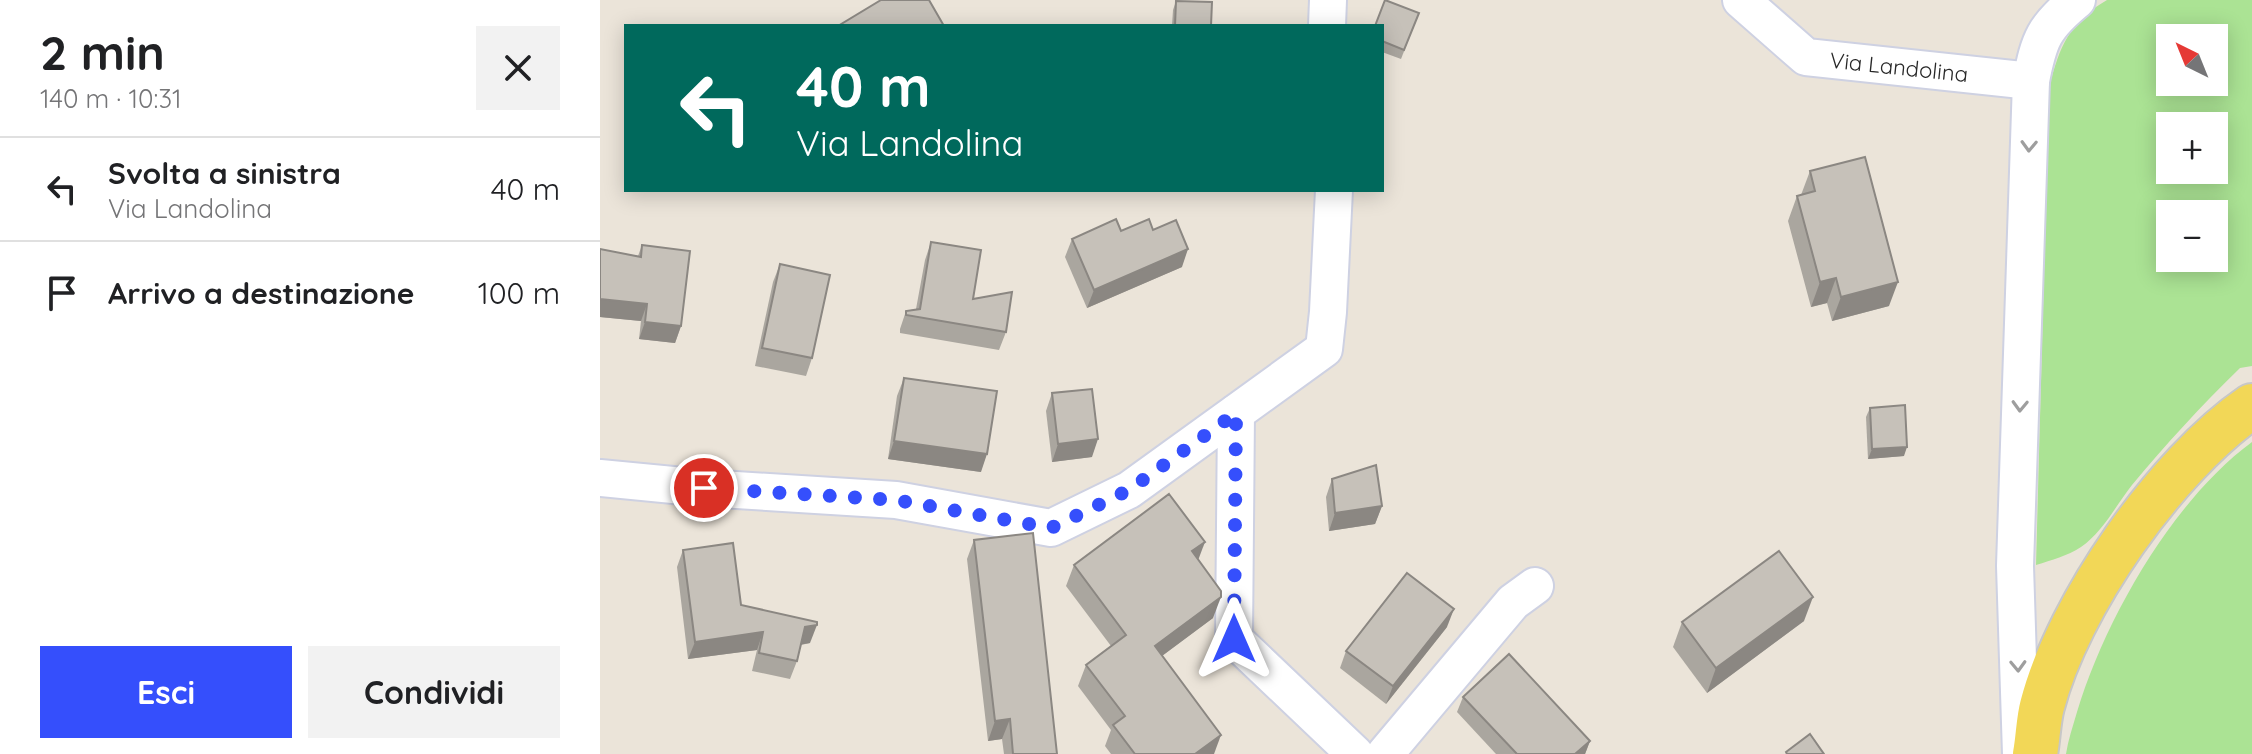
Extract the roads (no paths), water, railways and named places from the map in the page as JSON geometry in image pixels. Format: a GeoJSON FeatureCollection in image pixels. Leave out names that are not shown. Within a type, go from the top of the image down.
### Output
{"type":"FeatureCollection","features":[{"type":"Feature","properties":{"kind":"main road"},"geometry":{"type":"LineString","coordinates":[[2035,754],[2042,706],[2073,626],[2124,541],[2175,477],[2207,443],[2252,406]]}},
{"type":"Feature","properties":{"kind":"street"},"geometry":{"type":"LineString","coordinates":[[1327,24],[1328,0]]}},
{"type":"Feature","properties":{"kind":"street","name":"Via Landolina"},"geometry":{"type":"LineString","coordinates":[[1741,0],[1806,57],[2031,81]]}},
{"type":"Feature","properties":{"kind":"street"},"geometry":{"type":"LineString","coordinates":[[2021,754],[2015,566],[2031,81],[2038,44],[2054,19],[2077,0]]}},
{"type":"Feature","properties":{"kind":"street"},"geometry":{"type":"LineString","coordinates":[[600,478],[896,500],[1051,528],[1129,490],[1324,349],[1334,192]]}},
{"type":"Feature","properties":{"kind":"street"},"geometry":{"type":"LineString","coordinates":[[1236,413],[1234,639],[1355,754]]}},
{"type":"Feature","properties":{"kind":"street"},"geometry":{"type":"LineString","coordinates":[[1385,754],[1513,602],[1535,586]]}}]}
